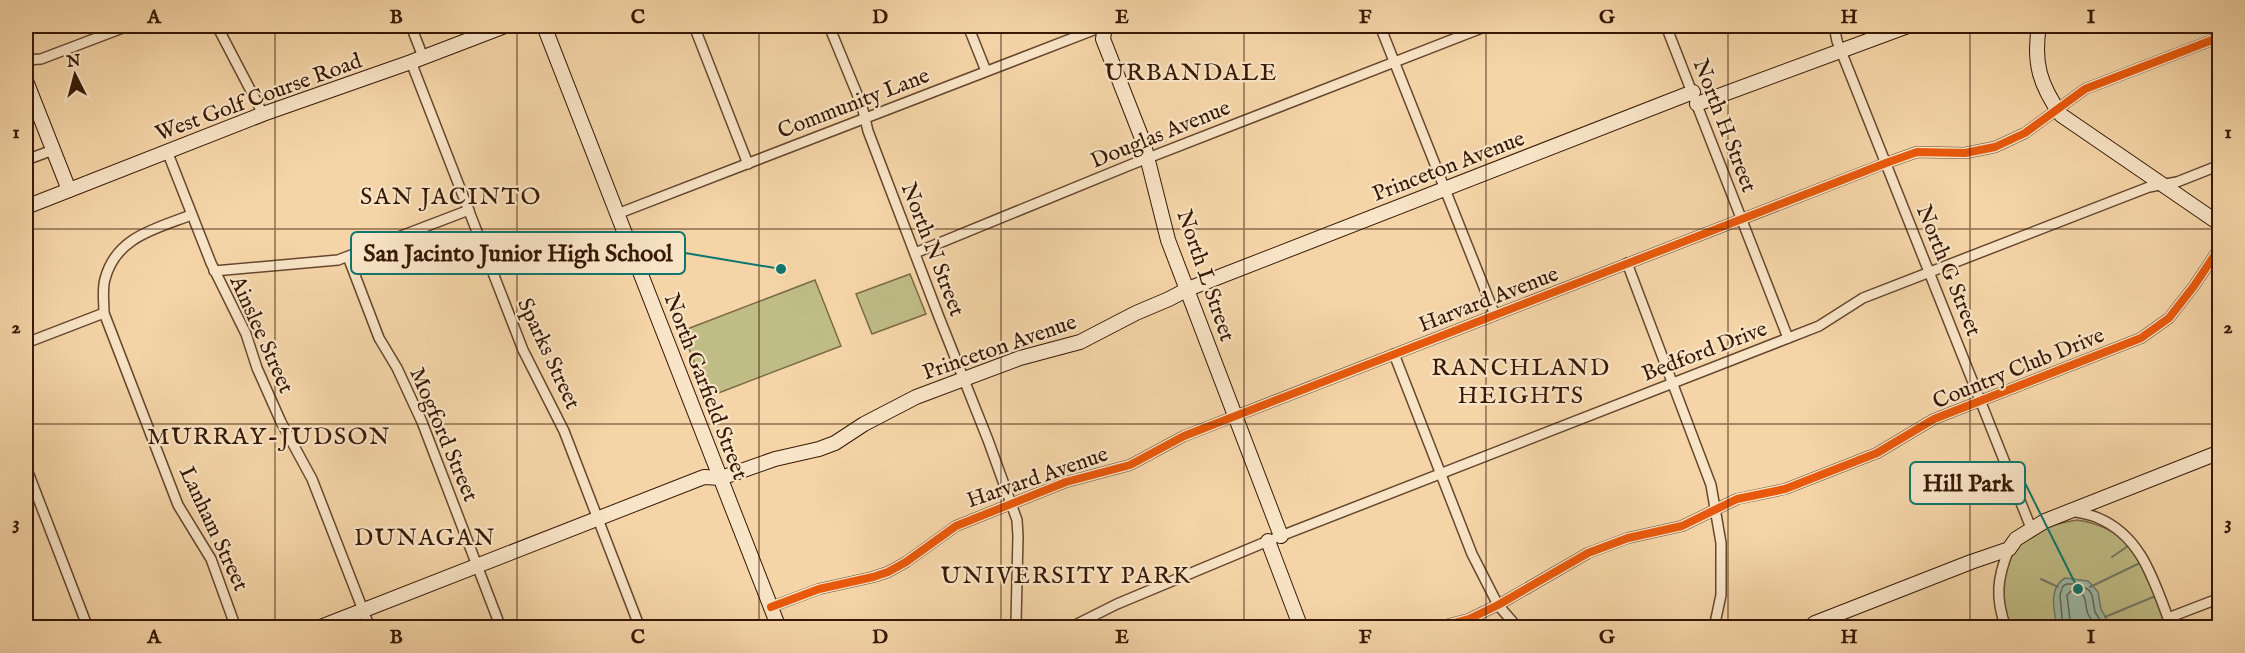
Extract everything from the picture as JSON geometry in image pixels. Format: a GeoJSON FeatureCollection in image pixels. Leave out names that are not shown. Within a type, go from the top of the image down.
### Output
{"type":"FeatureCollection","features":[{"type":"Feature","properties":{"kind":"street"},"geometry":{"type":"LineString","coordinates":[[26,60],[41,59],[128,26]]}},
{"type":"Feature","properties":{"kind":"street"},"geometry":{"type":"LineString","coordinates":[[217,26],[263,114]]}},
{"type":"Feature","properties":{"kind":"street","name":"Sparks Street"},"geometry":{"type":"LineString","coordinates":[[411,26],[417,60],[469,210],[523,350],[564,431],[640,627]]}},
{"type":"Feature","properties":{"kind":"street","name":"West Golf Course Road"},"geometry":{"type":"LineString","coordinates":[[26,207],[263,114],[417,60],[505,26]]}},
{"type":"Feature","properties":{"kind":"street","name":"North Garfield Street"},"geometry":{"type":"LineString","coordinates":[[544,26],[780,627]]}},
{"type":"Feature","properties":{"kind":"street"},"geometry":{"type":"LineString","coordinates":[[694,26],[748,164]]}},
{"type":"Feature","properties":{"kind":"street","name":"North N Street"},"geometry":{"type":"LineString","coordinates":[[829,26],[1017,520],[1017,627]]}},
{"type":"Feature","properties":{"kind":"street"},"geometry":{"type":"LineString","coordinates":[[968,26],[986,71]]}},
{"type":"Feature","properties":{"kind":"street","name":"Community Lane"},"geometry":{"type":"LineString","coordinates":[[617,214],[1104,26]]}},
{"type":"Feature","properties":{"kind":"street","name":"North L Street"},"geometry":{"type":"LineString","coordinates":[[1104,26],[1103,39],[1148,158],[1168,240],[1281,536]]}},
{"type":"Feature","properties":{"kind":"street"},"geometry":{"type":"LineString","coordinates":[[1380,26],[1495,315]]}},
{"type":"Feature","properties":{"kind":"street","name":"Douglas Avenue"},"geometry":{"type":"LineString","coordinates":[[915,253],[1148,158],[1487,26]]}},
{"type":"Feature","properties":{"kind":"street","name":"North H Street"},"geometry":{"type":"LineString","coordinates":[[1666,26],[1788,338]]}},
{"type":"Feature","properties":{"kind":"street","name":"North G Street"},"geometry":{"type":"LineString","coordinates":[[1834,26],[1837,40],[2031,528]]}},
{"type":"Feature","properties":{"kind":"street","name":"Princeton Avenue"},"geometry":{"type":"LineString","coordinates":[[318,627],[704,477],[721,478],[766,462],[835,443],[888,411],[916,398],[1020,358],[1080,342],[1188,289],[1445,188],[1695,98],[1908,26]]}},
{"type":"Feature","properties":{"kind":"street"},"geometry":{"type":"LineString","coordinates":[[2039,26],[2036,52],[2040,76],[2056,108],[2068,121],[2220,224]]}},
{"type":"Feature","properties":{"kind":"street","name":"Harvard Avenue"},"geometry":{"type":"LineString","coordinates":[[771,607],[819,589],[888,572],[906,562],[956,526],[1011,503],[1066,482],[1130,465],[1184,436],[1886,163],[1917,152],[1965,153],[1995,147],[2025,133],[2085,88],[2220,37]]}},
{"type":"Feature","properties":{"kind":"street"},"geometry":{"type":"LineString","coordinates":[[26,81],[69,190]]}},
{"type":"Feature","properties":{"kind":"street"},"geometry":{"type":"LineString","coordinates":[[26,160],[53,150]]}},
{"type":"Feature","properties":{"kind":"street","name":"Ainslee Street"},"geometry":{"type":"LineString","coordinates":[[167,151],[214,271],[246,334],[257,368],[281,422],[312,479],[370,627]]}},
{"type":"Feature","properties":{"kind":"street","name":"Bedford Drive"},"geometry":{"type":"LineString","coordinates":[[1069,627],[1117,604],[1268,541],[1819,326],[1863,298],[2149,188],[2177,182],[2220,165]]}},
{"type":"Feature","properties":{"kind":"street"},"geometry":{"type":"LineString","coordinates":[[214,271],[338,260],[469,210]]}},
{"type":"Feature","properties":{"kind":"street"},"geometry":{"type":"LineString","coordinates":[[26,343],[104,313],[104,281],[113,258],[125,244],[140,235],[191,215]]}},
{"type":"Feature","properties":{"kind":"street","name":"Country Club Drive"},"geometry":{"type":"LineString","coordinates":[[1435,627],[1469,619],[1498,606],[1588,553],[1628,538],[1682,526],[1737,499],[1785,489],[1877,453],[1934,419],[2141,338],[2169,318],[2220,247]]}},
{"type":"Feature","properties":{"kind":"street","name":"Mogford Street"},"geometry":{"type":"LineString","coordinates":[[348,257],[379,338],[397,368],[422,422],[501,627]]}},
{"type":"Feature","properties":{"kind":"street"},"geometry":{"type":"LineString","coordinates":[[1627,263],[1710,484],[1721,543],[1721,595],[1713,627]]}},
{"type":"Feature","properties":{"kind":"street","name":"Lanham Street"},"geometry":{"type":"LineString","coordinates":[[104,313],[178,506],[211,559],[236,627]]}},
{"type":"Feature","properties":{"kind":"street"},"geometry":{"type":"LineString","coordinates":[[1394,354],[1472,554],[1498,606],[1518,627]]}},
{"type":"Feature","properties":{"kind":"street"},"geometry":{"type":"LineString","coordinates":[[2006,627],[2000,606],[1998,586],[2000,571],[2016,539],[2031,528],[2070,511],[2220,452]]}},
{"type":"Feature","properties":{"kind":"street"},"geometry":{"type":"LineString","coordinates":[[27,473],[88,627]]}},
{"type":"Feature","properties":{"kind":"street"},"geometry":{"type":"LineString","coordinates":[[2070,511],[2098,518],[2123,532],[2134,544],[2146,562],[2172,627]]}},
{"type":"Feature","properties":{"kind":"street"},"geometry":{"type":"LineString","coordinates":[[1268,541],[1301,627]]}},
{"type":"Feature","properties":{"kind":"street"},"geometry":{"type":"LineString","coordinates":[[1809,627],[2009,549]]}},
{"type":"Feature","properties":{"kind":"street"},"geometry":{"type":"LineString","coordinates":[[2168,618],[2220,598]]}},
{"type":"Feature","properties":{"kind":"shaded area"},"geometry":{"type":"Polygon","coordinates":[[[910,274],[926,314],[872,334],[856,294],[910,274]]]}},
{"type":"Feature","properties":{"kind":"shaded area"},"geometry":{"type":"Polygon","coordinates":[[[815,280],[841,346],[708,397],[682,331],[815,280]]]}},
{"type":"Feature","properties":{"kind":"shaded area"},"geometry":{"type":"Polygon","coordinates":[[[2077,520],[2098,525],[2115,533],[2128,545],[2139,558],[2147,574],[2169,627],[2010,627],[2002,601],[2004,571],[2009,558],[2026,539],[2036,532],[2077,520]]]}},
{"type":"Feature","properties":{"kind":"water"},"geometry":{"type":"Polygon","coordinates":[[[2065,578],[2088,581],[2093,586],[2098,592],[2101,609],[2111,627],[2057,627],[2053,600],[2056,588],[2065,578]]]}},
{"type":"Feature","properties":{"kind":"waterway"},"geometry":{"type":"LineString","coordinates":[[2112,557],[2128,546]]}},
{"type":"Feature","properties":{"kind":"waterway"},"geometry":{"type":"LineString","coordinates":[[2090,587],[2142,562]]}},
{"type":"Feature","properties":{"kind":"waterway"},"geometry":{"type":"LineString","coordinates":[[2041,579],[2058,587]]}},
{"type":"Feature","properties":{"kind":"waterway"},"geometry":{"type":"LineString","coordinates":[[2105,617],[2158,595]]}},
{"type":"Feature","properties":{"kind":"cycle path"},"geometry":{"type":"LineString","coordinates":[[771,607],[819,589],[888,572],[906,562],[956,526],[1066,482],[1130,465],[1184,436],[1886,163],[1917,152],[1965,153],[1995,147],[2025,133],[2085,89],[2220,37]]}},
{"type":"Feature","properties":{"kind":"cycle path"},"geometry":{"type":"LineString","coordinates":[[1435,628],[1469,619],[1498,605],[1588,553],[1628,538],[1682,526],[1737,499],[1785,489],[1877,453],[1934,419],[2141,338],[2169,318],[2220,247]]}},
{"type":"Feature","properties":{"kind":"place","name":"San Jacinto Junior High School"},"geometry":{"type":"Point","coordinates":[781,269]}},
{"type":"Feature","properties":{"kind":"place","name":"Hill Park"},"geometry":{"type":"Point","coordinates":[2078,589]}},
{"type":"Feature","properties":{"kind":"district","name":"URBANDALE"},"geometry":{"type":"Point","coordinates":[1191,72]}},
{"type":"Feature","properties":{"kind":"district","name":"SAN JACINTO"},"geometry":{"type":"Point","coordinates":[451,196]}},
{"type":"Feature","properties":{"kind":"district","name":"RANCHLAND HEIGHTS"},"geometry":{"type":"Point","coordinates":[1521,381]}},
{"type":"Feature","properties":{"kind":"district","name":"MURRAY-JUDSON"},"geometry":{"type":"Point","coordinates":[269,436]}},
{"type":"Feature","properties":{"kind":"district","name":"DUNAGAN"},"geometry":{"type":"Point","coordinates":[425,537]}},
{"type":"Feature","properties":{"kind":"district","name":"UNIVERSITY PARK"},"geometry":{"type":"Point","coordinates":[1066,575]}}]}
